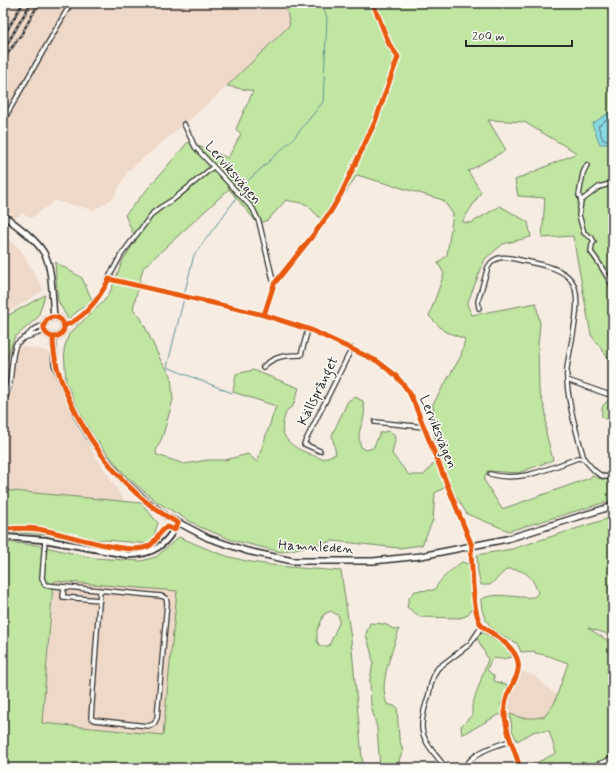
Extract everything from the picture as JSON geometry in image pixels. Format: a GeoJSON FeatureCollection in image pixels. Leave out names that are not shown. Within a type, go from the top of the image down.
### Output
{"type":"FeatureCollection","features":[{"type":"Feature","properties":{"kind":"main road"},"geometry":{"type":"LineString","coordinates":[[3,215],[37,244],[44,252],[49,271],[54,317]]}},
{"type":"Feature","properties":{"kind":"main road"},"geometry":{"type":"LineString","coordinates":[[54,317],[62,321],[64,326],[61,335],[53,338],[45,331],[45,324],[48,319],[54,317]]}},
{"type":"Feature","properties":{"kind":"main road","name":"Hamnleden"},"geometry":{"type":"LineString","coordinates":[[53,338],[55,364],[78,418],[89,437],[123,480],[154,508],[178,523],[208,538],[247,551],[293,560],[373,561],[420,556],[507,538],[613,506]]}},
{"type":"Feature","properties":{"kind":"street"},"geometry":{"type":"LineString","coordinates":[[3,128],[3,122],[71,3]]}},
{"type":"Feature","properties":{"kind":"street"},"geometry":{"type":"LineString","coordinates":[[264,314],[274,284],[331,211],[341,194],[375,122],[398,57]]}},
{"type":"Feature","properties":{"kind":"street","name":"Lerviksvägen"},"geometry":{"type":"LineString","coordinates":[[184,124],[196,147],[213,168],[253,209],[259,222],[274,284]]}},
{"type":"Feature","properties":{"kind":"street"},"geometry":{"type":"LineString","coordinates":[[588,165],[583,173],[580,184],[581,202],[579,215],[584,233],[592,238],[594,242],[592,244],[591,252],[601,264],[602,269],[613,287]]}},
{"type":"Feature","properties":{"kind":"street"},"geometry":{"type":"LineString","coordinates":[[64,326],[75,322],[88,310],[99,296],[121,255],[153,213],[161,206],[174,199],[213,168]]}},
{"type":"Feature","properties":{"kind":"street"},"geometry":{"type":"LineString","coordinates":[[581,202],[599,187],[613,183]]}},
{"type":"Feature","properties":{"kind":"street"},"geometry":{"type":"LineString","coordinates":[[479,308],[478,300],[488,267],[496,258],[512,258],[558,270],[571,279],[578,299],[569,350],[567,380],[579,439],[584,459],[598,475],[608,478],[613,477]]}},
{"type":"Feature","properties":{"kind":"street","name":"Lerviksvägen"},"geometry":{"type":"LineString","coordinates":[[109,279],[264,314],[308,329],[352,348],[377,361],[394,374],[409,392],[472,546]]}},
{"type":"Feature","properties":{"kind":"street"},"geometry":{"type":"LineString","coordinates":[[3,402],[7,395],[14,348],[16,344],[33,330],[45,324]]}},
{"type":"Feature","properties":{"kind":"street"},"geometry":{"type":"LineString","coordinates":[[263,367],[276,358],[290,354],[301,355],[308,329]]}},
{"type":"Feature","properties":{"kind":"street"},"geometry":{"type":"LineString","coordinates":[[24,338],[45,331]]}},
{"type":"Feature","properties":{"kind":"street","name":"Källsprånget"},"geometry":{"type":"LineString","coordinates":[[320,451],[304,444],[352,348]]}},
{"type":"Feature","properties":{"kind":"street"},"geometry":{"type":"LineString","coordinates":[[567,380],[607,394]]}},
{"type":"Feature","properties":{"kind":"street"},"geometry":{"type":"LineString","coordinates":[[375,422],[424,427]]}},
{"type":"Feature","properties":{"kind":"street"},"geometry":{"type":"LineString","coordinates":[[490,474],[499,477],[521,477],[578,458],[584,459]]}},
{"type":"Feature","properties":{"kind":"street"},"geometry":{"type":"LineString","coordinates":[[3,537],[46,540],[128,555],[138,555],[148,554],[160,547],[178,523]]}},
{"type":"Feature","properties":{"kind":"street"},"geometry":{"type":"LineString","coordinates":[[46,540],[42,578],[45,585],[100,590],[161,596],[166,598],[167,603],[157,718],[154,724],[148,726],[94,720],[91,718],[91,700],[100,590]]}},
{"type":"Feature","properties":{"kind":"street"},"geometry":{"type":"LineString","coordinates":[[472,546],[471,554],[478,622],[510,646],[518,661],[518,672],[508,691],[505,705],[506,725],[520,768]]}},
{"type":"Feature","properties":{"kind":"street"},"geometry":{"type":"LineString","coordinates":[[64,587],[63,597],[100,600]]}},
{"type":"Feature","properties":{"kind":"street"},"geometry":{"type":"LineString","coordinates":[[446,768],[428,745],[422,729],[423,717],[434,672],[470,644],[482,626]]}},
{"type":"Feature","properties":{"kind":"street"},"geometry":{"type":"LineString","coordinates":[[464,768],[475,755],[496,745],[510,741]]}},
{"type":"Feature","properties":{"kind":"street"},"geometry":{"type":"LineString","coordinates":[[588,768],[603,763],[613,757]]}},
{"type":"Feature","properties":{"kind":"shaded area"},"geometry":{"type":"Polygon","coordinates":[[[3,3],[285,3],[290,25],[208,104],[128,171],[113,198],[94,210],[55,201],[31,218],[22,213],[15,219],[3,205],[3,3]]]}},
{"type":"Feature","properties":{"kind":"shaded area"},"geometry":{"type":"Polygon","coordinates":[[[3,235],[20,249],[44,290],[3,315],[3,235]]]}},
{"type":"Feature","properties":{"kind":"shaded area"},"geometry":{"type":"Polygon","coordinates":[[[12,344],[47,351],[77,427],[125,502],[3,490],[3,374],[12,344]]]}},
{"type":"Feature","properties":{"kind":"shaded area"},"geometry":{"type":"Polygon","coordinates":[[[55,581],[177,591],[163,735],[42,723],[55,581]]]}},
{"type":"Feature","properties":{"kind":"shaded area"},"geometry":{"type":"Polygon","coordinates":[[[521,671],[535,676],[557,696],[554,704],[545,716],[522,718],[510,714],[508,702],[521,671]]]}},
{"type":"Feature","properties":{"kind":"green space"},"geometry":{"type":"Polygon","coordinates":[[[285,3],[613,3],[613,365],[591,335],[573,236],[542,238],[545,198],[518,196],[515,180],[577,153],[524,122],[488,120],[506,150],[468,171],[481,192],[462,222],[471,223],[500,206],[528,222],[531,237],[503,244],[485,259],[467,304],[472,315],[536,303],[540,324],[538,344],[539,391],[546,413],[546,433],[553,460],[518,473],[487,471],[484,480],[502,509],[590,478],[592,475],[602,479],[613,479],[613,500],[509,531],[467,514],[449,485],[435,493],[433,520],[422,545],[399,548],[333,541],[281,552],[232,540],[200,527],[157,502],[125,475],[94,437],[73,400],[66,382],[64,349],[69,334],[104,301],[111,290],[123,260],[136,240],[125,215],[188,142],[228,158],[241,134],[236,129],[253,91],[227,86],[290,25],[285,3]],[[357,175],[332,214],[321,219],[306,204],[286,200],[268,220],[258,224],[229,189],[143,268],[133,309],[140,316],[161,361],[171,375],[173,400],[163,435],[156,451],[157,455],[184,464],[208,460],[225,460],[248,454],[257,462],[276,406],[233,392],[236,374],[253,370],[299,388],[293,406],[287,410],[282,426],[286,438],[294,446],[322,459],[336,454],[332,435],[348,401],[355,397],[363,401],[364,406],[364,414],[359,434],[361,447],[366,450],[373,448],[380,433],[388,431],[394,434],[395,440],[392,454],[409,475],[424,475],[440,456],[434,433],[433,404],[461,356],[465,339],[444,331],[429,316],[444,274],[438,263],[447,255],[453,214],[443,200],[357,175]]]}},
{"type":"Feature","properties":{"kind":"green space"},"geometry":{"type":"Polygon","coordinates":[[[55,262],[82,278],[92,300],[68,319],[58,301],[55,262]]]}},
{"type":"Feature","properties":{"kind":"green space"},"geometry":{"type":"Polygon","coordinates":[[[45,295],[38,317],[14,338],[3,370],[3,320],[5,317],[45,295]]]}},
{"type":"Feature","properties":{"kind":"green space"},"geometry":{"type":"Polygon","coordinates":[[[609,400],[613,401],[613,423],[602,417],[602,407],[609,400]]]}},
{"type":"Feature","properties":{"kind":"green space"},"geometry":{"type":"Polygon","coordinates":[[[3,490],[141,503],[158,523],[151,544],[3,532],[3,490]]]}},
{"type":"Feature","properties":{"kind":"green space"},"geometry":{"type":"Polygon","coordinates":[[[613,517],[613,641],[605,633],[588,628],[613,644],[613,768],[526,768],[556,753],[549,731],[535,731],[517,741],[512,730],[510,714],[522,718],[545,716],[554,704],[568,663],[535,653],[535,651],[521,652],[517,643],[491,627],[484,615],[481,599],[500,595],[534,597],[538,593],[531,578],[524,572],[514,569],[507,569],[490,585],[481,585],[478,572],[477,555],[512,549],[613,517]]]}},
{"type":"Feature","properties":{"kind":"green space"},"geometry":{"type":"Polygon","coordinates":[[[179,537],[217,553],[257,563],[285,567],[341,571],[351,639],[363,768],[3,768],[3,542],[36,545],[94,558],[141,561],[156,557],[179,537]],[[55,581],[53,586],[42,723],[163,735],[177,591],[55,581]],[[331,611],[324,614],[317,631],[317,641],[320,646],[329,646],[339,623],[339,616],[331,611]]]}},
{"type":"Feature","properties":{"kind":"green space"},"geometry":{"type":"Polygon","coordinates":[[[462,562],[468,564],[472,584],[472,609],[466,616],[460,618],[420,617],[407,607],[409,598],[415,591],[434,590],[446,574],[462,562]]]}},
{"type":"Feature","properties":{"kind":"green space"},"geometry":{"type":"Polygon","coordinates":[[[370,623],[385,624],[395,630],[399,629],[387,666],[384,686],[387,704],[397,707],[399,738],[403,751],[399,760],[399,768],[380,768],[377,728],[371,706],[370,680],[373,662],[366,634],[370,623]]]}},
{"type":"Feature","properties":{"kind":"green space"},"geometry":{"type":"Polygon","coordinates":[[[480,633],[484,633],[506,647],[512,657],[502,659],[493,658],[487,670],[494,676],[494,681],[508,685],[501,703],[502,715],[498,715],[462,735],[461,726],[472,715],[472,706],[488,659],[477,638],[480,633]]]}},
{"type":"Feature","properties":{"kind":"water"},"geometry":{"type":"Polygon","coordinates":[[[613,110],[613,144],[600,144],[592,124],[613,110]]]}},
{"type":"Feature","properties":{"kind":"waterway"},"geometry":{"type":"LineString","coordinates":[[238,190],[293,139],[323,102],[327,18],[322,3]]}},
{"type":"Feature","properties":{"kind":"waterway"},"geometry":{"type":"LineString","coordinates":[[184,295],[194,255],[235,200],[237,193]]}},
{"type":"Feature","properties":{"kind":"waterway"},"geometry":{"type":"LineString","coordinates":[[184,298],[167,367],[232,393]]}},
{"type":"Feature","properties":{"kind":"railway"},"geometry":{"type":"LineString","coordinates":[[3,37],[23,3]]}},
{"type":"Feature","properties":{"kind":"railway"},"geometry":{"type":"LineString","coordinates":[[3,51],[31,3]]}},
{"type":"Feature","properties":{"kind":"railway"},"geometry":{"type":"LineString","coordinates":[[3,60],[21,35],[39,3]]}},
{"type":"Feature","properties":{"kind":"cycle path"},"geometry":{"type":"LineString","coordinates":[[264,315],[274,284],[314,234],[331,211],[341,194],[375,122],[398,57],[389,44],[373,3]]}},
{"type":"Feature","properties":{"kind":"cycle path"},"geometry":{"type":"LineString","coordinates":[[64,326],[72,323],[91,307],[101,294],[109,279],[264,315],[311,330],[377,361],[394,374],[409,392],[415,405],[472,546],[471,554],[475,603],[479,620],[482,626],[509,647],[518,660],[516,677],[509,690],[505,705],[505,713],[507,730],[520,768]]}},
{"type":"Feature","properties":{"kind":"cycle path"},"geometry":{"type":"LineString","coordinates":[[54,317],[61,320],[64,327],[61,334],[54,337],[47,334],[44,327],[47,320],[54,317]]}},
{"type":"Feature","properties":{"kind":"cycle path"},"geometry":{"type":"LineString","coordinates":[[3,529],[37,529],[95,543],[140,549],[149,546],[163,529],[168,527],[174,530],[178,523],[160,512],[128,486],[89,436],[78,418],[60,377],[54,354],[53,337]]}}]}
